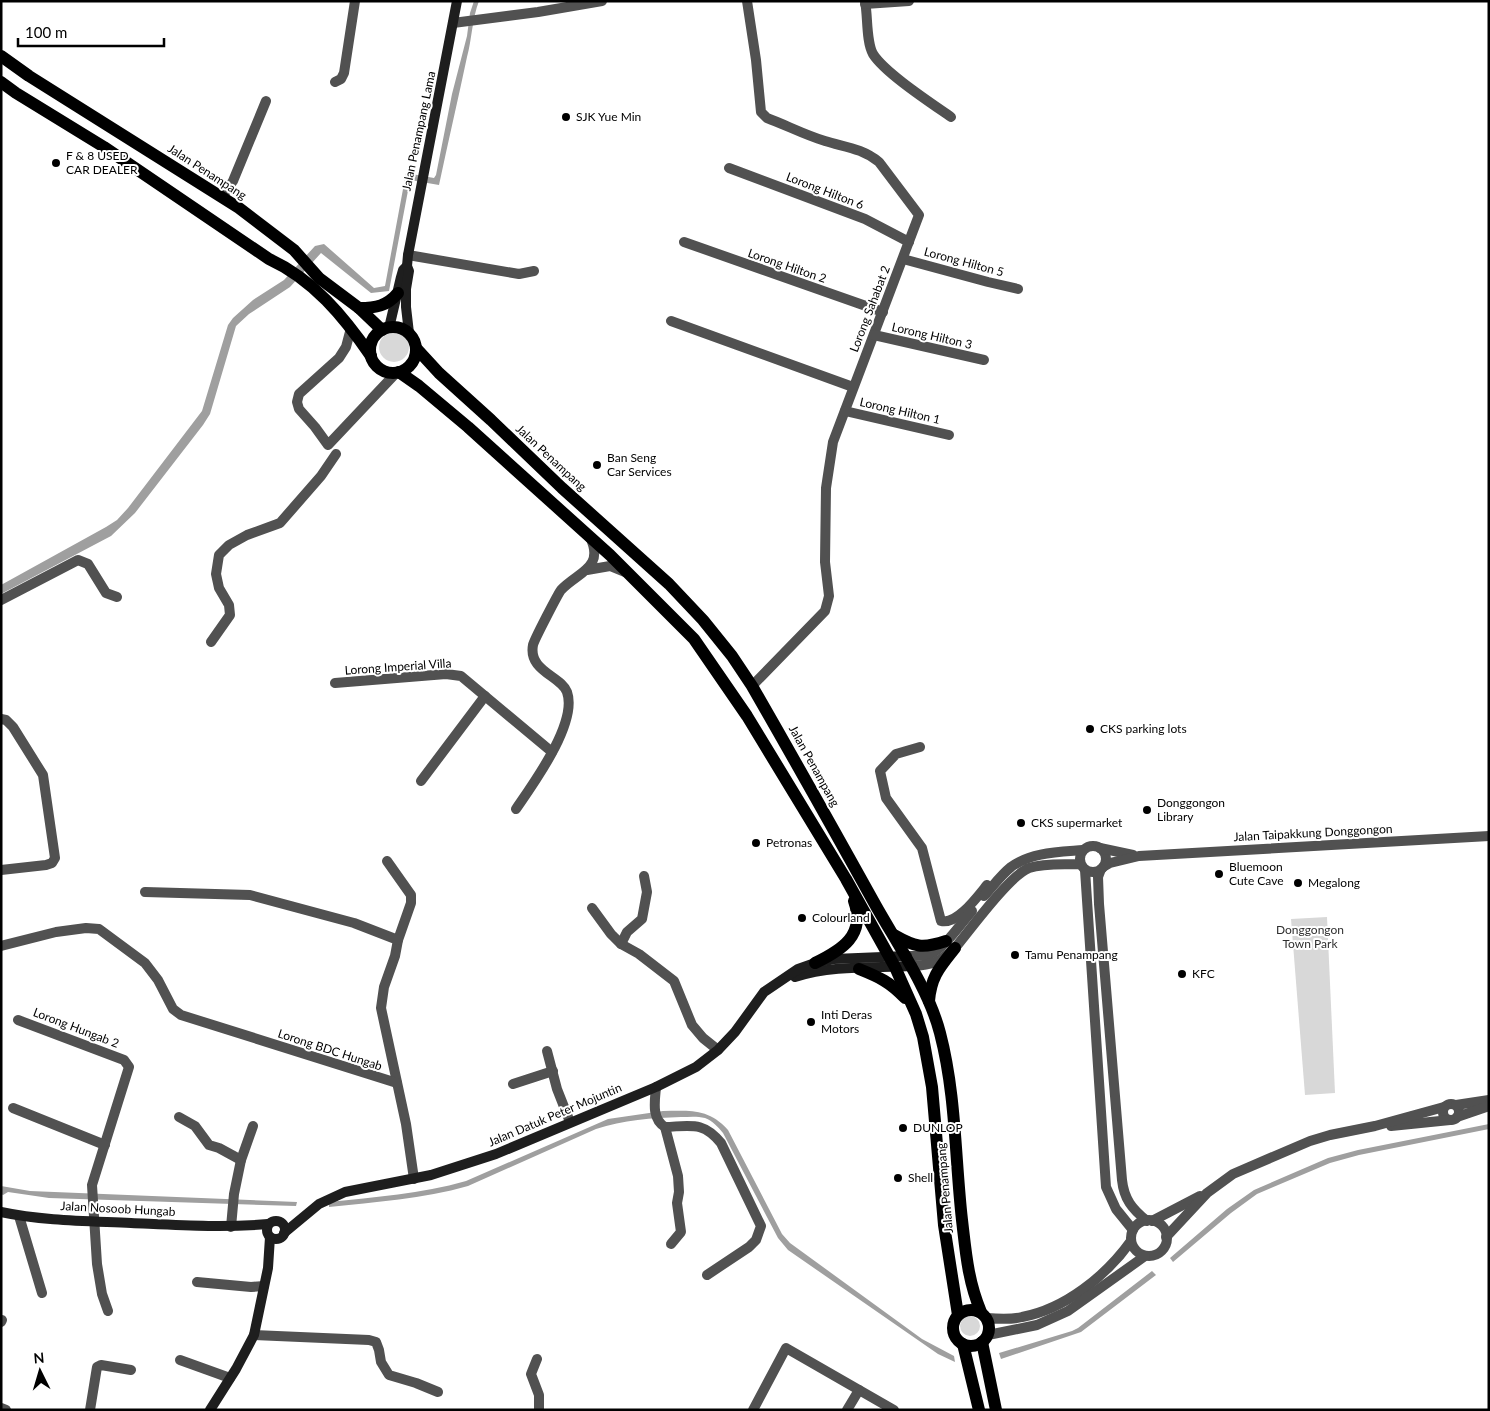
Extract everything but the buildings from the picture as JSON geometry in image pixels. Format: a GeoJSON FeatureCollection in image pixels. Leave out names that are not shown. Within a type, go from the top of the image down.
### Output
{"type":"FeatureCollection","features":[{"type":"Feature","properties":{"kind":"main road","name":"Jalan Penampang Lama"},"geometry":{"type":"LineString","coordinates":[[409,333],[406,298],[409,272],[407,266],[408,255],[457,1]]}},
{"type":"Feature","properties":{"kind":"main road","name":"Jalan Penampang"},"geometry":{"type":"LineString","coordinates":[[1,56],[29,76],[222,197],[274,235],[300,256],[320,278],[386,329]]}},
{"type":"Feature","properties":{"kind":"main road"},"geometry":{"type":"LineString","coordinates":[[1,82],[104,147],[269,259],[288,267],[323,297],[352,328],[376,365],[380,369],[397,373],[408,368],[412,364],[416,348],[409,333],[400,328],[386,329],[372,341],[371,356]]}},
{"type":"Feature","properties":{"kind":"main road","name":"Jalan Penampang Lama"},"geometry":{"type":"LineString","coordinates":[[386,329],[398,293],[403,270],[407,266]]}},
{"type":"Feature","properties":{"kind":"main road"},"geometry":{"type":"LineString","coordinates":[[360,308],[381,306],[392,300],[398,293]]}},
{"type":"Feature","properties":{"kind":"main road","name":"Jalan Penampang"},"geometry":{"type":"LineString","coordinates":[[416,348],[439,374],[669,584],[732,656],[752,686],[909,961],[940,1031],[950,1084],[967,1262],[972,1289],[984,1315]]}},
{"type":"Feature","properties":{"kind":"main road","name":"Jalan Penampang"},"geometry":{"type":"LineString","coordinates":[[397,373],[419,386],[468,427],[590,537],[694,639],[747,716],[846,879],[893,962],[916,1014],[923,1037],[932,1087],[944,1225],[958,1314]]}},
{"type":"Feature","properties":{"kind":"main road"},"geometry":{"type":"LineString","coordinates":[[815,963],[836,952],[846,944],[856,929],[856,908],[846,879]]}},
{"type":"Feature","properties":{"kind":"main road"},"geometry":{"type":"LineString","coordinates":[[870,922],[889,926],[905,942],[928,948],[950,945]]}},
{"type":"Feature","properties":{"kind":"main road"},"geometry":{"type":"LineString","coordinates":[[878,935],[879,928],[889,926]]}},
{"type":"Feature","properties":{"kind":"main road"},"geometry":{"type":"LineString","coordinates":[[928,1002],[930,986],[935,973],[950,945]]}},
{"type":"Feature","properties":{"kind":"main road","name":"Jalan Datuk Peter Mojuntin"},"geometry":{"type":"LineString","coordinates":[[210,1410],[254,1335],[274,1233],[324,1201],[345,1192],[414,1179],[496,1154],[696,1067],[718,1050],[744,1021],[764,992],[798,969],[834,959],[893,962]]}},
{"type":"Feature","properties":{"kind":"main road","name":"Jalan Datuk Peter Mojuntin"},"geometry":{"type":"LineString","coordinates":[[775,984],[813,972],[909,961]]}},
{"type":"Feature","properties":{"kind":"main road"},"geometry":{"type":"LineString","coordinates":[[859,968],[890,983],[910,1004]]}},
{"type":"Feature","properties":{"kind":"main road","name":"Jalan Datuk Peter Mojuntin"},"geometry":{"type":"LineString","coordinates":[[274,1233],[284,1228],[279,1222],[310,1210]]}},
{"type":"Feature","properties":{"kind":"main road","name":"Jalan Nosoob Hungab"},"geometry":{"type":"LineString","coordinates":[[1,1212],[19,1216],[93,1216],[233,1227],[274,1233]]}},
{"type":"Feature","properties":{"kind":"main road"},"geometry":{"type":"LineString","coordinates":[[985,1338],[973,1346],[963,1344],[956,1338],[953,1323],[958,1314],[969,1310],[984,1315],[989,1323],[985,1338],[996,1410]]}},
{"type":"Feature","properties":{"kind":"main road"},"geometry":{"type":"LineString","coordinates":[[963,1344],[979,1410]]}},
{"type":"Feature","properties":{"kind":"street"},"geometry":{"type":"LineString","coordinates":[[335,82],[344,73],[355,1]]}},
{"type":"Feature","properties":{"kind":"street"},"geometry":{"type":"LineString","coordinates":[[454,23],[602,1]]}},
{"type":"Feature","properties":{"kind":"street","name":"Lorong Sahabat 2"},"geometry":{"type":"LineString","coordinates":[[747,1],[756,60],[761,112],[767,118],[824,141],[862,151],[879,162],[919,215],[833,442],[826,488],[825,562],[829,602],[825,611],[752,686]]}},
{"type":"Feature","properties":{"kind":"street"},"geometry":{"type":"LineString","coordinates":[[909,1],[865,3],[870,46],[873,54],[893,74],[951,117]]}},
{"type":"Feature","properties":{"kind":"street"},"geometry":{"type":"LineString","coordinates":[[222,197],[233,181],[266,101]]}},
{"type":"Feature","properties":{"kind":"street","name":"Lorong Hilton 6"},"geometry":{"type":"LineString","coordinates":[[729,168],[865,219],[909,242]]}},
{"type":"Feature","properties":{"kind":"street","name":"Lorong Hilton 2"},"geometry":{"type":"LineString","coordinates":[[684,242],[883,312]]}},
{"type":"Feature","properties":{"kind":"street"},"geometry":{"type":"LineString","coordinates":[[408,255],[519,274],[534,271]]}},
{"type":"Feature","properties":{"kind":"street","name":"Lorong Hilton 5"},"geometry":{"type":"LineString","coordinates":[[903,259],[1018,289]]}},
{"type":"Feature","properties":{"kind":"street"},"geometry":{"type":"LineString","coordinates":[[671,321],[853,387]]}},
{"type":"Feature","properties":{"kind":"street"},"geometry":{"type":"LineString","coordinates":[[352,328],[346,347],[338,358],[300,394],[297,402],[299,409],[316,427],[328,445],[397,373]]}},
{"type":"Feature","properties":{"kind":"street","name":"Lorong Hilton 3"},"geometry":{"type":"LineString","coordinates":[[874,335],[984,360]]}},
{"type":"Feature","properties":{"kind":"street","name":"Lorong Hilton 1"},"geometry":{"type":"LineString","coordinates":[[846,411],[949,435]]}},
{"type":"Feature","properties":{"kind":"street"},"geometry":{"type":"LineString","coordinates":[[211,642],[230,615],[229,605],[219,588],[216,574],[216,561],[219,555],[229,545],[280,523],[321,476],[336,454]]}},
{"type":"Feature","properties":{"kind":"street"},"geometry":{"type":"LineString","coordinates":[[516,809],[560,737],[568,708],[568,694],[536,661],[534,644],[560,591],[587,570],[595,556],[590,537]]}},
{"type":"Feature","properties":{"kind":"street"},"geometry":{"type":"LineString","coordinates":[[1,600],[78,560],[88,564],[106,593],[117,597]]}},
{"type":"Feature","properties":{"kind":"street"},"geometry":{"type":"LineString","coordinates":[[587,570],[610,566],[628,573]]}},
{"type":"Feature","properties":{"kind":"street","name":"Lorong Imperial Villa"},"geometry":{"type":"LineString","coordinates":[[335,683],[454,674],[461,676],[552,752]]}},
{"type":"Feature","properties":{"kind":"street"},"geometry":{"type":"LineString","coordinates":[[421,781],[485,696]]}},
{"type":"Feature","properties":{"kind":"street"},"geometry":{"type":"LineString","coordinates":[[1,719],[6,720],[13,727],[43,776],[55,858],[52,863],[1,870]]}},
{"type":"Feature","properties":{"kind":"street"},"geometry":{"type":"LineString","coordinates":[[920,747],[896,754],[880,771],[886,798],[922,848],[941,921],[947,922],[969,907],[986,885]]}},
{"type":"Feature","properties":{"kind":"street","name":"Jalan Taipakkung Donggongon"},"geometry":{"type":"LineString","coordinates":[[1102,868],[1110,863],[1139,856],[1489,836]]}},
{"type":"Feature","properties":{"kind":"street"},"geometry":{"type":"LineString","coordinates":[[909,961],[936,963],[1003,874],[1012,867],[1032,856],[1083,850],[1091,846],[1100,848],[1106,858],[1098,877],[1103,959],[1123,1191],[1128,1203],[1135,1211],[1162,1227],[1166,1237]]}},
{"type":"Feature","properties":{"kind":"street","name":"Jalan Taipakkung Donggongon"},"geometry":{"type":"LineString","coordinates":[[1100,848],[1139,856]]}},
{"type":"Feature","properties":{"kind":"street"},"geometry":{"type":"LineString","coordinates":[[1083,850],[1080,856],[1083,867],[1106,1187],[1116,1209],[1133,1230]]}},
{"type":"Feature","properties":{"kind":"street"},"geometry":{"type":"LineString","coordinates":[[1062,852],[1070,860],[1093,872],[1102,868]]}},
{"type":"Feature","properties":{"kind":"street"},"geometry":{"type":"LineString","coordinates":[[387,860],[411,896],[411,903],[384,987],[381,1008],[414,1179]]}},
{"type":"Feature","properties":{"kind":"street"},"geometry":{"type":"LineString","coordinates":[[950,945],[1023,872],[1036,867],[1083,867]]}},
{"type":"Feature","properties":{"kind":"street"},"geometry":{"type":"LineString","coordinates":[[621,944],[627,932],[642,919],[647,892],[644,876]]}},
{"type":"Feature","properties":{"kind":"street"},"geometry":{"type":"LineString","coordinates":[[145,892],[250,895],[354,924],[398,940]]}},
{"type":"Feature","properties":{"kind":"street"},"geometry":{"type":"LineString","coordinates":[[592,908],[611,934],[621,944],[639,954],[674,981],[692,1025],[718,1050]]}},
{"type":"Feature","properties":{"kind":"street","name":"Lorong BDC Hungab"},"geometry":{"type":"LineString","coordinates":[[1,946],[56,932],[86,928],[99,929],[145,963],[158,980],[173,1009],[181,1015],[397,1083]]}},
{"type":"Feature","properties":{"kind":"street","name":"Lorong Hungab 2"},"geometry":{"type":"LineString","coordinates":[[18,1020],[124,1060],[129,1068],[105,1145]]}},
{"type":"Feature","properties":{"kind":"street"},"geometry":{"type":"LineString","coordinates":[[548,1051],[557,1088],[570,1122]]}},
{"type":"Feature","properties":{"kind":"street"},"geometry":{"type":"LineString","coordinates":[[513,1084],[553,1071]]}},
{"type":"Feature","properties":{"kind":"street"},"geometry":{"type":"LineString","coordinates":[[656,1086],[659,1119],[678,1176],[679,1192],[677,1203],[681,1232],[671,1244]]}},
{"type":"Feature","properties":{"kind":"street"},"geometry":{"type":"LineString","coordinates":[[984,1315],[1002,1319],[1021,1318],[1048,1310],[1087,1285],[1118,1259],[1131,1240],[1133,1230],[1137,1225],[1150,1221],[1207,1193],[1233,1174],[1310,1141],[1375,1126],[1450,1104],[1456,1105],[1489,1100]]}},
{"type":"Feature","properties":{"kind":"street"},"geometry":{"type":"LineString","coordinates":[[1453,1118],[1459,1110],[1456,1105]]}},
{"type":"Feature","properties":{"kind":"street"},"geometry":{"type":"LineString","coordinates":[[1375,1126],[1395,1126],[1453,1118],[1489,1106]]}},
{"type":"Feature","properties":{"kind":"street"},"geometry":{"type":"LineString","coordinates":[[1444,1107],[1443,1114],[1453,1118]]}},
{"type":"Feature","properties":{"kind":"street"},"geometry":{"type":"LineString","coordinates":[[14,1108],[105,1145],[92,1185],[97,1264],[102,1294],[108,1311]]}},
{"type":"Feature","properties":{"kind":"street"},"geometry":{"type":"LineString","coordinates":[[180,1117],[195,1126],[208,1145],[219,1148],[241,1160]]}},
{"type":"Feature","properties":{"kind":"street"},"geometry":{"type":"LineString","coordinates":[[659,1119],[700,1126],[711,1131],[721,1142],[762,1226],[756,1240],[749,1247],[707,1275]]}},
{"type":"Feature","properties":{"kind":"street"},"geometry":{"type":"LineString","coordinates":[[233,1227],[234,1194],[241,1160],[253,1126]]}},
{"type":"Feature","properties":{"kind":"street"},"geometry":{"type":"LineString","coordinates":[[985,1338],[1037,1325],[1068,1311],[1145,1256],[1155,1255],[1160,1252],[1164,1247],[1166,1237],[1207,1193]]}},
{"type":"Feature","properties":{"kind":"street"},"geometry":{"type":"LineString","coordinates":[[19,1216],[42,1293]]}},
{"type":"Feature","properties":{"kind":"street"},"geometry":{"type":"LineString","coordinates":[[1131,1240],[1136,1250],[1145,1256]]}},
{"type":"Feature","properties":{"kind":"street"},"geometry":{"type":"LineString","coordinates":[[197,1282],[251,1287],[264,1286]]}},
{"type":"Feature","properties":{"kind":"street"},"geometry":{"type":"LineString","coordinates":[[254,1335],[369,1340],[376,1342],[380,1362],[390,1375],[438,1392]]}},
{"type":"Feature","properties":{"kind":"street"},"geometry":{"type":"LineString","coordinates":[[753,1410],[786,1348],[894,1410]]}},
{"type":"Feature","properties":{"kind":"street"},"geometry":{"type":"LineString","coordinates":[[537,1359],[531,1374],[539,1395],[539,1410]]}},
{"type":"Feature","properties":{"kind":"street"},"geometry":{"type":"LineString","coordinates":[[180,1360],[230,1378]]}},
{"type":"Feature","properties":{"kind":"street"},"geometry":{"type":"LineString","coordinates":[[90,1410],[97,1366],[131,1370]]}},
{"type":"Feature","properties":{"kind":"street"},"geometry":{"type":"LineString","coordinates":[[847,1410],[859,1390]]}},
{"type":"Feature","properties":{"kind":"street"},"geometry":{"type":"LineString","coordinates":[[1,1408],[6,1410]]}},
{"type":"Feature","properties":{"kind":"green space"},"geometry":{"type":"Polygon","coordinates":[[[394,332],[404,337],[409,347],[404,357],[394,362],[384,357],[379,347],[384,337],[394,332]]]}},
{"type":"Feature","properties":{"kind":"green space","name":"Donggongon Town Park"},"geometry":{"type":"Polygon","coordinates":[[[1327,917],[1335,1093],[1305,1095],[1291,919],[1327,917]]]}},
{"type":"Feature","properties":{"kind":"green space"},"geometry":{"type":"Polygon","coordinates":[[[966,1316],[974,1316],[980,1322],[980,1330],[974,1336],[966,1336],[960,1330],[960,1322],[966,1316]]]}},
{"type":"Feature","properties":{"kind":"shaded area"},"geometry":{"type":"Polygon","coordinates":[[[474,1],[479,1],[439,185],[410,180],[389,291],[371,293],[321,253],[290,287],[249,314],[236,326],[210,414],[135,513],[111,536],[1,594],[1,585],[106,527],[117,520],[128,508],[202,411],[228,325],[253,300],[284,280],[315,246],[324,244],[374,288],[385,286],[406,173],[434,178],[436,175],[452,94],[474,1]]]}},
{"type":"Feature","properties":{"kind":"shaded area"},"geometry":{"type":"Polygon","coordinates":[[[663,1111],[698,1112],[706,1114],[721,1123],[728,1130],[782,1234],[790,1243],[922,1339],[954,1356],[955,1362],[938,1354],[788,1250],[778,1238],[723,1133],[713,1122],[705,1118],[659,1118],[617,1123],[596,1129],[468,1186],[416,1197],[329,1207],[329,1202],[415,1192],[466,1181],[608,1119],[663,1111]]]}},
{"type":"Feature","properties":{"kind":"shaded area"},"geometry":{"type":"Polygon","coordinates":[[[1489,1124],[1489,1129],[1359,1155],[1330,1163],[1257,1194],[1231,1213],[1173,1262],[1170,1258],[1227,1209],[1254,1190],[1328,1158],[1358,1150],[1489,1124]]]}},
{"type":"Feature","properties":{"kind":"shaded area"},"geometry":{"type":"Polygon","coordinates":[[[1,1186],[30,1191],[297,1202],[296,1206],[49,1198],[8,1192],[3,1195],[1,1194],[1,1186]]]}},
{"type":"Feature","properties":{"kind":"shaded area"},"geometry":{"type":"Polygon","coordinates":[[[1152,1271],[1156,1275],[1081,1332],[1001,1359],[999,1353],[1078,1328],[1152,1271]]]}},
{"type":"Feature","properties":{"kind":"place","name":"SJK Yue Min"},"geometry":{"type":"Point","coordinates":[566,117]}},
{"type":"Feature","properties":{"kind":"place","name":"F & 8 USED CAR DEALER"},"geometry":{"type":"Point","coordinates":[56,163]}},
{"type":"Feature","properties":{"kind":"place","name":"Ban Seng Car Services"},"geometry":{"type":"Point","coordinates":[597,465]}},
{"type":"Feature","properties":{"kind":"place","name":"CKS parking lots"},"geometry":{"type":"Point","coordinates":[1090,729]}},
{"type":"Feature","properties":{"kind":"place","name":"Donggongon Library"},"geometry":{"type":"Point","coordinates":[1147,810]}},
{"type":"Feature","properties":{"kind":"place","name":"CKS supermarket"},"geometry":{"type":"Point","coordinates":[1021,823]}},
{"type":"Feature","properties":{"kind":"place","name":"Petronas"},"geometry":{"type":"Point","coordinates":[756,843]}},
{"type":"Feature","properties":{"kind":"place","name":"Bluemoon Cute Cave"},"geometry":{"type":"Point","coordinates":[1219,874]}},
{"type":"Feature","properties":{"kind":"place","name":"Megalong"},"geometry":{"type":"Point","coordinates":[1298,883]}},
{"type":"Feature","properties":{"kind":"place","name":"Colourland"},"geometry":{"type":"Point","coordinates":[802,918]}},
{"type":"Feature","properties":{"kind":"place","name":"Tamu Penampang"},"geometry":{"type":"Point","coordinates":[1015,955]}},
{"type":"Feature","properties":{"kind":"place","name":"KFC"},"geometry":{"type":"Point","coordinates":[1182,974]}},
{"type":"Feature","properties":{"kind":"place","name":"Inti Deras Motors"},"geometry":{"type":"Point","coordinates":[811,1022]}},
{"type":"Feature","properties":{"kind":"place","name":"DUNLOP"},"geometry":{"type":"Point","coordinates":[903,1128]}},
{"type":"Feature","properties":{"kind":"place","name":"Shell"},"geometry":{"type":"Point","coordinates":[898,1178]}}]}
